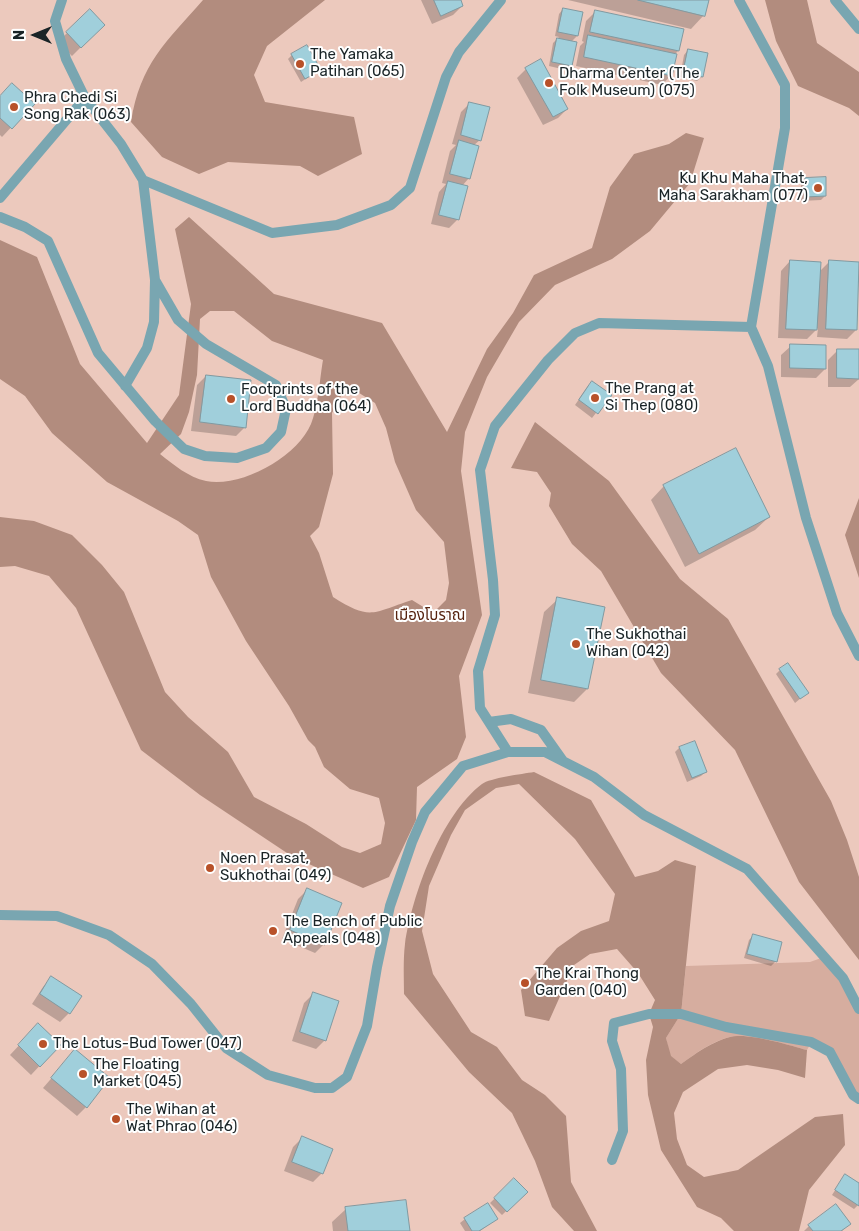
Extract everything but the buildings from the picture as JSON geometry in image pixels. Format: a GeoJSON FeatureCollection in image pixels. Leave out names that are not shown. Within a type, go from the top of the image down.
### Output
{"type":"FeatureCollection","features":[{"type":"Feature","properties":{"kind":"lane"},"geometry":{"type":"LineString","coordinates":[[62,0],[55,21],[66,59],[85,98],[121,144],[143,180],[155,280],[154,322],[147,348],[125,386]]}},
{"type":"Feature","properties":{"kind":"lane"},"geometry":{"type":"LineString","coordinates":[[143,180],[272,233],[337,226],[391,205],[410,188],[446,77],[459,52],[501,0]]}},
{"type":"Feature","properties":{"kind":"lane"},"geometry":{"type":"LineString","coordinates":[[739,0],[784,84],[784,128],[751,327],[768,366],[806,518],[837,613],[859,656]]}},
{"type":"Feature","properties":{"kind":"lane"},"geometry":{"type":"LineString","coordinates":[[835,0],[859,29]]}},
{"type":"Feature","properties":{"kind":"lane"},"geometry":{"type":"LineString","coordinates":[[0,198],[85,98]]}},
{"type":"Feature","properties":{"kind":"lane"},"geometry":{"type":"LineString","coordinates":[[0,217],[25,227],[48,240],[98,353],[155,421],[184,449],[204,456],[237,458],[266,448],[281,432],[286,409],[276,385],[206,344],[178,320],[155,280]]}},
{"type":"Feature","properties":{"kind":"lane"},"geometry":{"type":"LineString","coordinates":[[508,752],[480,708],[478,670],[494,614],[493,580],[480,470],[494,426],[548,360],[575,333],[600,323],[751,327]]}},
{"type":"Feature","properties":{"kind":"lane"},"geometry":{"type":"LineString","coordinates":[[489,722],[511,719],[542,730],[563,762]]}},
{"type":"Feature","properties":{"kind":"lane"},"geometry":{"type":"LineString","coordinates":[[0,915],[57,916],[109,935],[152,964],[191,1004],[226,1048],[268,1075],[315,1088],[332,1088],[347,1077],[367,1026],[376,967],[390,906],[412,842],[425,812],[463,766],[508,752],[545,752],[594,778],[644,814],[747,868],[843,978],[859,1009]]}},
{"type":"Feature","properties":{"kind":"lane"},"geometry":{"type":"LineString","coordinates":[[612,1160],[623,1131],[621,1069],[612,1042],[614,1023],[649,1014],[681,1014],[726,1027],[811,1042],[830,1052],[853,1095],[859,1099]]}},
{"type":"Feature","properties":{"kind":"green space","name":"เมืองโบราณ"},"geometry":{"type":"Polygon","coordinates":[[[0,0],[859,0],[859,1231],[0,1231],[0,0]]]}},
{"type":"Feature","properties":{"kind":"shaded area"},"geometry":{"type":"Polygon","coordinates":[[[203,0],[325,0],[267,46],[254,75],[265,102],[354,117],[362,154],[318,176],[300,166],[228,162],[199,174],[162,157],[131,122],[135,102],[141,84],[156,55],[203,0]]]}},
{"type":"Feature","properties":{"kind":"shaded area"},"geometry":{"type":"Polygon","coordinates":[[[765,0],[807,0],[817,43],[859,72],[859,116],[849,108],[798,86],[776,41],[765,0]]]}},
{"type":"Feature","properties":{"kind":"shaded area"},"geometry":{"type":"Polygon","coordinates":[[[686,133],[704,138],[690,183],[650,231],[612,259],[555,285],[519,322],[487,377],[465,432],[461,471],[482,615],[459,676],[466,737],[457,759],[417,787],[416,820],[389,877],[363,888],[293,857],[200,795],[141,750],[76,608],[49,576],[15,566],[0,567],[0,517],[34,521],[72,535],[102,565],[124,592],[165,692],[188,717],[228,752],[254,797],[306,824],[342,847],[360,853],[381,844],[385,823],[379,798],[350,789],[324,767],[315,747],[308,740],[289,706],[246,641],[211,577],[198,535],[178,521],[107,482],[52,433],[25,396],[0,379],[0,240],[37,257],[80,364],[147,443],[179,395],[191,304],[175,229],[189,217],[274,294],[382,323],[447,432],[487,349],[513,313],[534,275],[592,248],[610,187],[634,154],[669,144],[686,133]],[[210,311],[200,319],[197,375],[189,412],[181,434],[160,454],[193,477],[206,481],[220,482],[251,475],[266,468],[294,448],[311,424],[323,360],[272,341],[234,311],[210,311]],[[356,391],[341,396],[332,413],[333,474],[319,527],[310,536],[319,553],[333,597],[346,605],[364,612],[379,611],[412,600],[433,613],[446,600],[449,583],[444,542],[416,510],[395,462],[386,428],[375,403],[356,391]]]}},
{"type":"Feature","properties":{"kind":"shaded area"},"geometry":{"type":"Polygon","coordinates":[[[535,422],[609,481],[680,579],[728,619],[831,801],[847,840],[859,877],[859,960],[799,882],[735,750],[661,673],[601,571],[572,544],[549,506],[551,493],[537,472],[511,468],[535,422]]]}},
{"type":"Feature","properties":{"kind":"shaded area"},"geometry":{"type":"Polygon","coordinates":[[[859,498],[859,578],[845,535],[859,498]]]}},
{"type":"Feature","properties":{"kind":"shaded area"},"geometry":{"type":"Polygon","coordinates":[[[534,772],[591,800],[635,877],[658,871],[675,860],[696,866],[681,1014],[666,1038],[671,1056],[681,1064],[715,1042],[737,1036],[763,1039],[807,1050],[805,1078],[778,1070],[747,1065],[718,1069],[683,1092],[674,1113],[677,1139],[687,1165],[704,1177],[738,1170],[815,1117],[843,1114],[845,1145],[809,1190],[799,1231],[734,1231],[721,1218],[697,1207],[661,1150],[648,1095],[646,1060],[653,1027],[649,1014],[655,1000],[638,973],[617,949],[590,954],[574,965],[549,1021],[525,1016],[521,990],[557,948],[581,931],[609,921],[615,894],[575,839],[519,784],[496,788],[465,810],[451,835],[429,886],[422,931],[433,974],[471,1032],[497,1047],[522,1080],[545,1095],[566,1116],[571,1182],[597,1231],[574,1231],[552,1207],[535,1161],[512,1113],[469,1072],[404,994],[404,950],[409,924],[422,880],[441,835],[467,798],[482,784],[499,778],[534,772]]]}},
{"type":"Feature","properties":{"kind":"shaded area"},"geometry":{"type":"Polygon","coordinates":[[[824,957],[859,1009],[859,1099],[830,1052],[811,1043],[807,1050],[762,1039],[737,1036],[715,1042],[681,1064],[670,1056],[666,1038],[681,1014],[686,966],[810,962],[824,957]]]}},
{"type":"Feature","properties":{"kind":"place","name":"The Yamaka Patihan (065)"},"geometry":{"type":"Point","coordinates":[300,64]}},
{"type":"Feature","properties":{"kind":"place","name":"Dharma Center (The Folk Museum) (075)"},"geometry":{"type":"Point","coordinates":[549,83]}},
{"type":"Feature","properties":{"kind":"place","name":"Phra Chedi Si Song Rak (063)"},"geometry":{"type":"Point","coordinates":[14,107]}},
{"type":"Feature","properties":{"kind":"place","name":"Ku Khu Maha That, Maha Sarakham (077)"},"geometry":{"type":"Point","coordinates":[818,188]}},
{"type":"Feature","properties":{"kind":"place","name":"The Prang at Si Thep (080)"},"geometry":{"type":"Point","coordinates":[595,398]}},
{"type":"Feature","properties":{"kind":"place","name":"Footprints of the Lord Buddha (064)"},"geometry":{"type":"Point","coordinates":[231,399]}},
{"type":"Feature","properties":{"kind":"place","name":"The Sukhothai Wihan (042)"},"geometry":{"type":"Point","coordinates":[576,644]}},
{"type":"Feature","properties":{"kind":"place","name":"Noen Prasat, Sukhothai (049)"},"geometry":{"type":"Point","coordinates":[210,868]}},
{"type":"Feature","properties":{"kind":"place","name":"The Bench of Public Appeals (048)"},"geometry":{"type":"Point","coordinates":[273,931]}},
{"type":"Feature","properties":{"kind":"place","name":"The Krai Thong Garden (040)"},"geometry":{"type":"Point","coordinates":[525,983]}},
{"type":"Feature","properties":{"kind":"place","name":"The Lotus-Bud Tower (047)"},"geometry":{"type":"Point","coordinates":[43,1044]}},
{"type":"Feature","properties":{"kind":"place","name":"The Floating Market (045)"},"geometry":{"type":"Point","coordinates":[83,1074]}},
{"type":"Feature","properties":{"kind":"place","name":"The Wihan at Wat Phrao (046)"},"geometry":{"type":"Point","coordinates":[116,1119]}}]}
